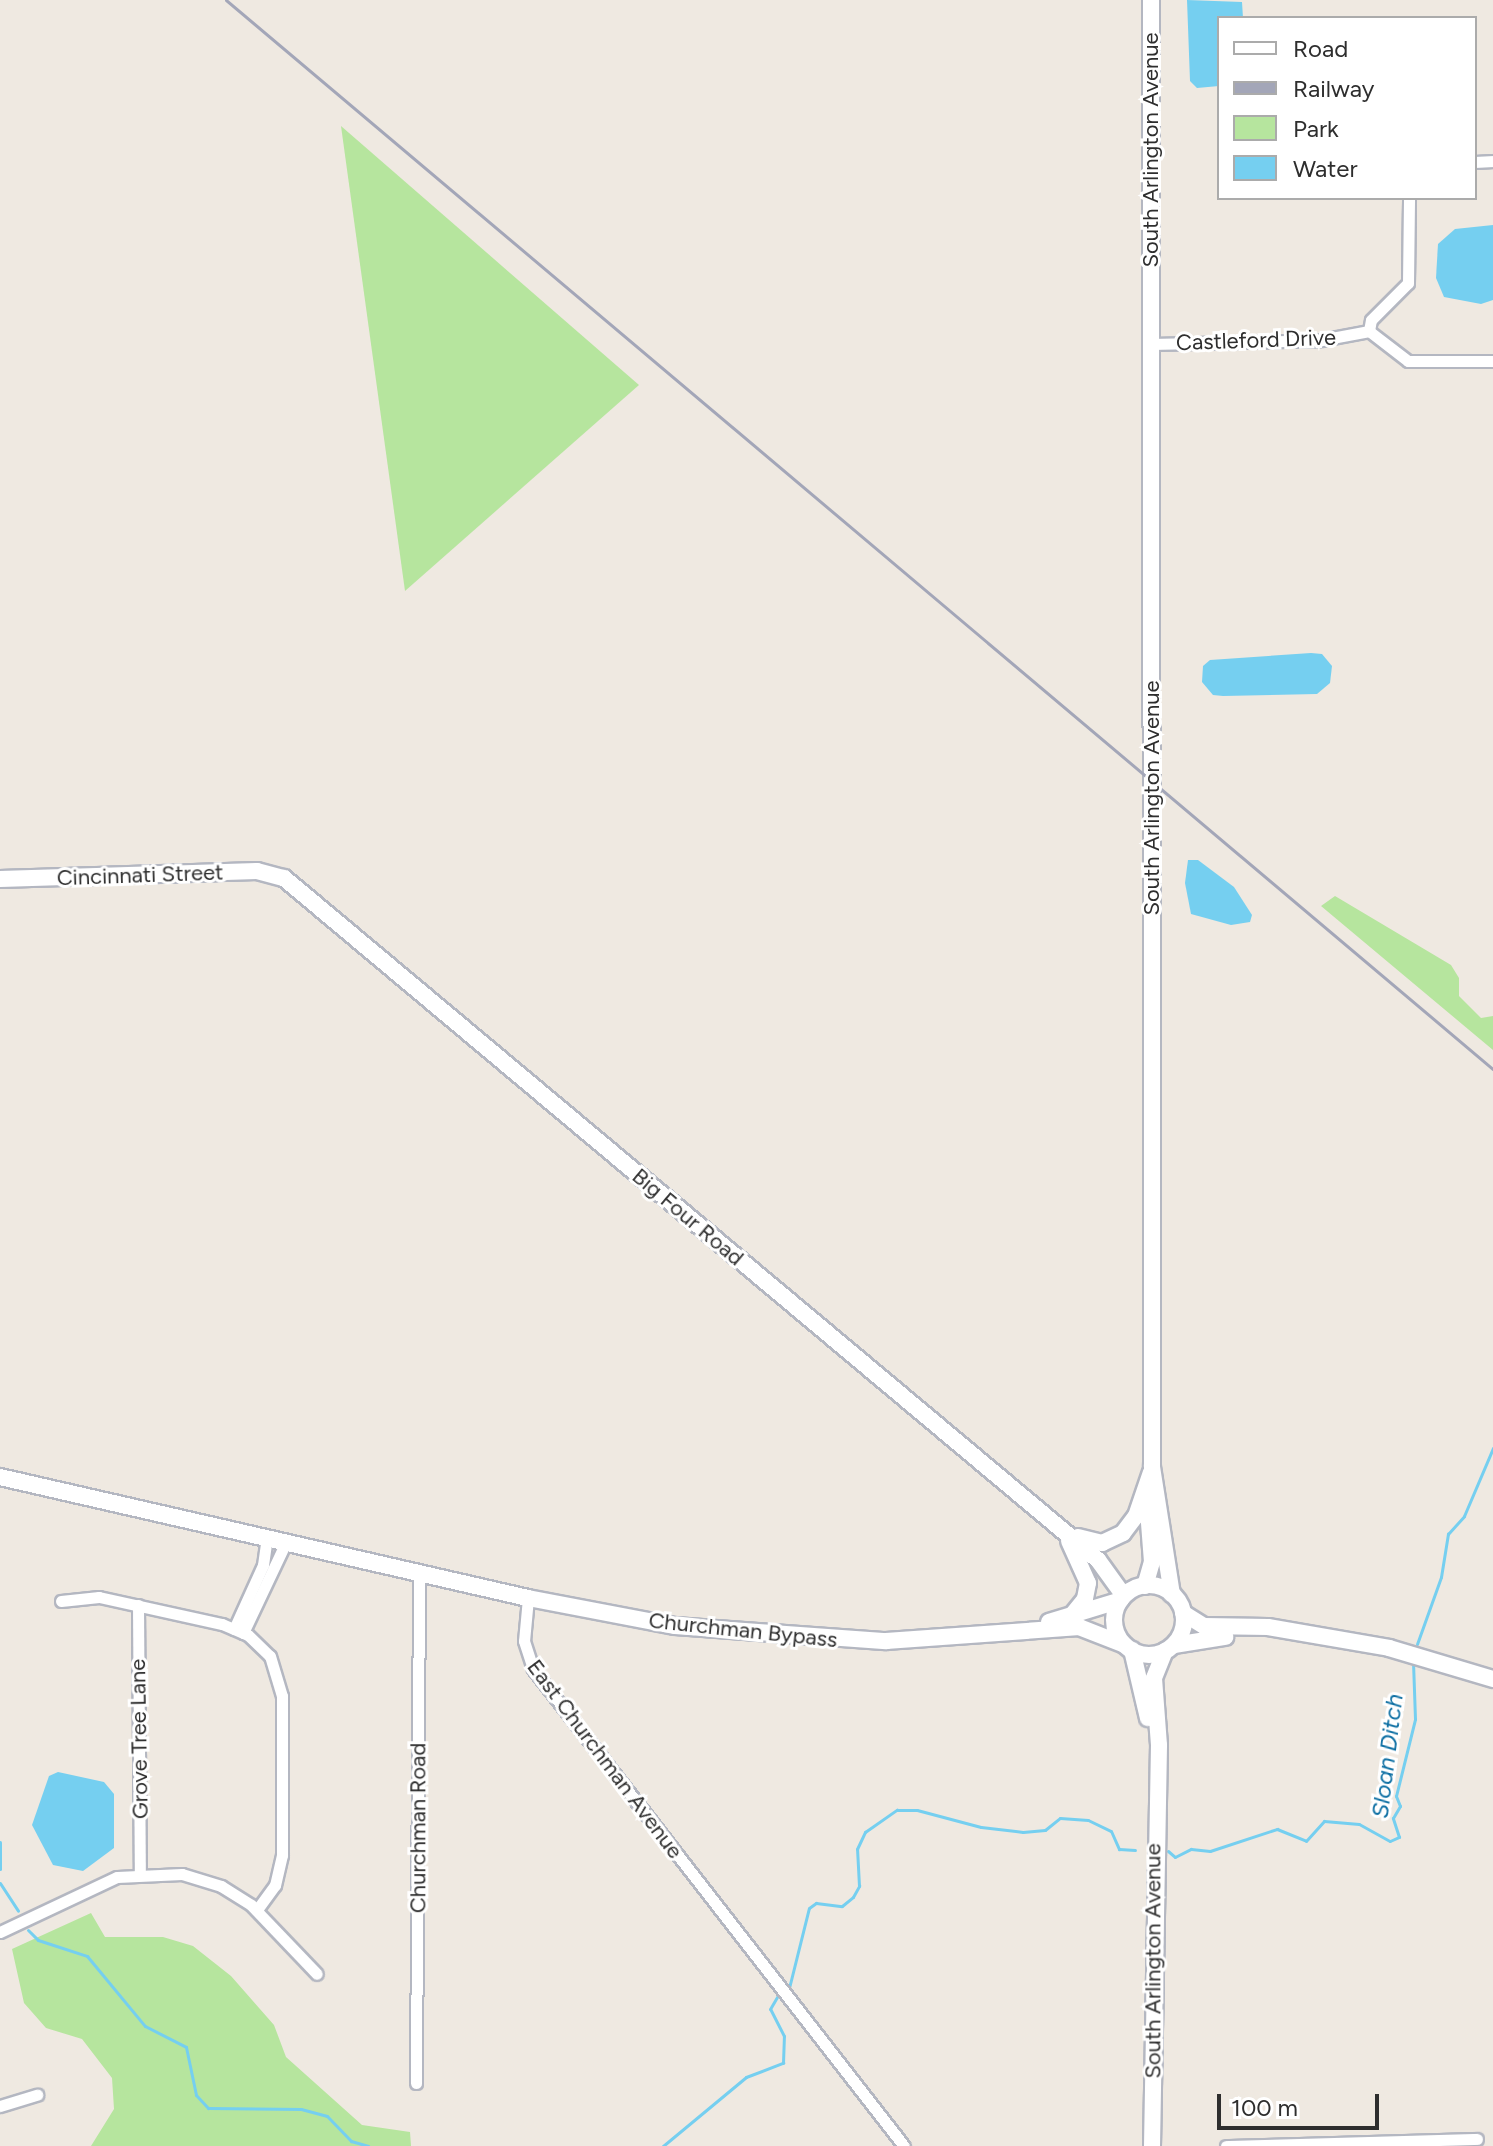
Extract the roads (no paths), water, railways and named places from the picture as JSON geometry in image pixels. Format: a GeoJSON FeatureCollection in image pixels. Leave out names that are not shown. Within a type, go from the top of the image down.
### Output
{"type":"FeatureCollection","features":[{"type":"Feature","properties":{"kind":"street","name":"South Arlington Avenue"},"geometry":{"type":"LineString","coordinates":[[1151,0],[1152,1467],[1172,1594]]}},
{"type":"Feature","properties":{"kind":"street"},"geometry":{"type":"LineString","coordinates":[[1409,200],[1408,283],[1371,320],[1369,331],[1408,361],[1493,361]]}},
{"type":"Feature","properties":{"kind":"street","name":"Castleford Drive"},"geometry":{"type":"LineString","coordinates":[[1151,344],[1321,340],[1369,331]]}},
{"type":"Feature","properties":{"kind":"street","name":"Cincinnati Street"},"geometry":{"type":"LineString","coordinates":[[0,879],[279,875]]}},
{"type":"Feature","properties":{"kind":"street","name":"Big Four Road"},"geometry":{"type":"LineString","coordinates":[[279,875],[1098,1560],[1144,1586]]}},
{"type":"Feature","properties":{"kind":"street"},"geometry":{"type":"LineString","coordinates":[[1062,1530],[1095,1543],[1116,1538],[1136,1516],[1152,1467]]}},
{"type":"Feature","properties":{"kind":"street"},"geometry":{"type":"LineString","coordinates":[[0,1477],[528,1598]]}},
{"type":"Feature","properties":{"kind":"street"},"geometry":{"type":"LineString","coordinates":[[1146,1488],[1152,1562],[1144,1586],[1122,1598],[1115,1628],[1128,1648],[1148,1655],[1194,1638],[1311,1635]]}},
{"type":"Feature","properties":{"kind":"street"},"geometry":{"type":"LineString","coordinates":[[1062,1530],[1088,1583],[1085,1599],[1072,1615]]}},
{"type":"Feature","properties":{"kind":"street"},"geometry":{"type":"LineString","coordinates":[[239,1631],[260,1575],[267,1538]]}},
{"type":"Feature","properties":{"kind":"street"},"geometry":{"type":"LineString","coordinates":[[239,1631],[286,1542]]}},
{"type":"Feature","properties":{"kind":"street","name":"Big Four Road"},"geometry":{"type":"LineString","coordinates":[[1098,1560],[1122,1598]]}},
{"type":"Feature","properties":{"kind":"street","name":"Churchman Road"},"geometry":{"type":"LineString","coordinates":[[416,2083],[419,1573]]}},
{"type":"Feature","properties":{"kind":"street"},"geometry":{"type":"LineString","coordinates":[[1144,1586],[1172,1594],[1183,1613],[1204,1626],[1268,1627],[1408,1652],[1493,1679]]}},
{"type":"Feature","properties":{"kind":"street"},"geometry":{"type":"LineString","coordinates":[[61,1601],[99,1597],[138,1605],[239,1631],[267,1652],[278,1673],[282,1763],[281,1869],[257,1910]]}},
{"type":"Feature","properties":{"kind":"street","name":"Churchman Bypass"},"geometry":{"type":"LineString","coordinates":[[528,1598],[675,1626],[757,1635],[859,1641],[960,1638],[1079,1627],[1128,1648]]}},
{"type":"Feature","properties":{"kind":"street","name":"East Churchman Avenue"},"geometry":{"type":"LineString","coordinates":[[528,1598],[524,1641],[533,1669],[904,2146]]}},
{"type":"Feature","properties":{"kind":"street","name":"Churchman Bypass"},"geometry":{"type":"LineString","coordinates":[[960,1638],[1072,1615],[1122,1598]]}},
{"type":"Feature","properties":{"kind":"street","name":"Grove Tree Lane"},"geometry":{"type":"LineString","coordinates":[[138,1605],[140,1873]]}},
{"type":"Feature","properties":{"kind":"street"},"geometry":{"type":"LineString","coordinates":[[1169,1648],[1183,1630],[1183,1613]]}},
{"type":"Feature","properties":{"kind":"street","name":"South Arlington Avenue"},"geometry":{"type":"LineString","coordinates":[[1128,1648],[1155,1776]]}},
{"type":"Feature","properties":{"kind":"street","name":"South Arlington Avenue"},"geometry":{"type":"LineString","coordinates":[[1152,2146],[1155,1776],[1159,1745],[1154,1678],[1169,1648]]}},
{"type":"Feature","properties":{"kind":"street"},"geometry":{"type":"LineString","coordinates":[[0,1932],[98,1884],[140,1873],[195,1876],[257,1910],[317,1974]]}},
{"type":"Feature","properties":{"kind":"street"},"geometry":{"type":"LineString","coordinates":[[0,2106],[37,2095]]}},
{"type":"Feature","properties":{"kind":"street"},"geometry":{"type":"LineString","coordinates":[[1226,2146],[1477,2139]]}},
{"type":"Feature","properties":{"kind":"water"},"geometry":{"type":"Polygon","coordinates":[[[1187,0],[1242,2],[1243,16],[1217,16],[1217,86],[1197,88],[1190,81],[1187,0]]]}},
{"type":"Feature","properties":{"kind":"water"},"geometry":{"type":"Polygon","coordinates":[[[1493,225],[1493,300],[1481,304],[1444,297],[1436,278],[1438,244],[1455,229],[1493,225]]]}},
{"type":"Feature","properties":{"kind":"water"},"geometry":{"type":"Polygon","coordinates":[[[1322,654],[1332,666],[1330,683],[1317,694],[1213,695],[1202,682],[1203,666],[1210,660],[1322,654]]]}},
{"type":"Feature","properties":{"kind":"water"},"geometry":{"type":"Polygon","coordinates":[[[1188,860],[1198,860],[1234,887],[1252,915],[1250,922],[1231,925],[1191,914],[1185,883],[1188,860]]]}},
{"type":"Feature","properties":{"kind":"water"},"geometry":{"type":"Polygon","coordinates":[[[58,1772],[104,1782],[114,1794],[114,1848],[83,1871],[53,1865],[32,1825],[49,1776],[58,1772]]]}},
{"type":"Feature","properties":{"kind":"waterway","name":"Sloan Ditch"},"geometry":{"type":"LineString","coordinates":[[1417,1644],[1441,1577],[1448,1534],[1464,1516],[1493,1448]]}},
{"type":"Feature","properties":{"kind":"waterway","name":"Sloan Ditch"},"geometry":{"type":"LineString","coordinates":[[1168,1851],[1175,1857],[1191,1849],[1210,1851],[1277,1829],[1306,1841],[1324,1821],[1359,1824],[1390,1841],[1399,1837],[1393,1818],[1400,1806],[1396,1796],[1415,1719],[1413,1663]]}},
{"type":"Feature","properties":{"kind":"waterway","name":"Sloan Ditch"},"geometry":{"type":"LineString","coordinates":[[789,1988],[809,1908],[816,1903],[842,1906],[853,1897],[859,1886],[857,1849],[865,1832],[897,1810],[917,1810],[981,1827],[1023,1832],[1045,1830],[1060,1818],[1088,1820],[1111,1831],[1119,1849],[1135,1850]]}},
{"type":"Feature","properties":{"kind":"waterway"},"geometry":{"type":"LineString","coordinates":[[0,1842],[0,1869]]}},
{"type":"Feature","properties":{"kind":"waterway"},"geometry":{"type":"LineString","coordinates":[[0,1883],[18,1911]]}},
{"type":"Feature","properties":{"kind":"waterway"},"geometry":{"type":"LineString","coordinates":[[28,1930],[38,1940],[87,1956],[145,2026],[186,2047],[196,2095],[208,2108],[301,2109],[327,2116],[351,2141],[368,2146]]}},
{"type":"Feature","properties":{"kind":"waterway","name":"Sloan Ditch"},"geometry":{"type":"LineString","coordinates":[[663,2146],[746,2077],[783,2063],[784,2036],[770,2009],[777,1997]]}},
{"type":"Feature","properties":{"kind":"railway"},"geometry":{"type":"LineString","coordinates":[[226,0],[1493,1069]]}}]}
